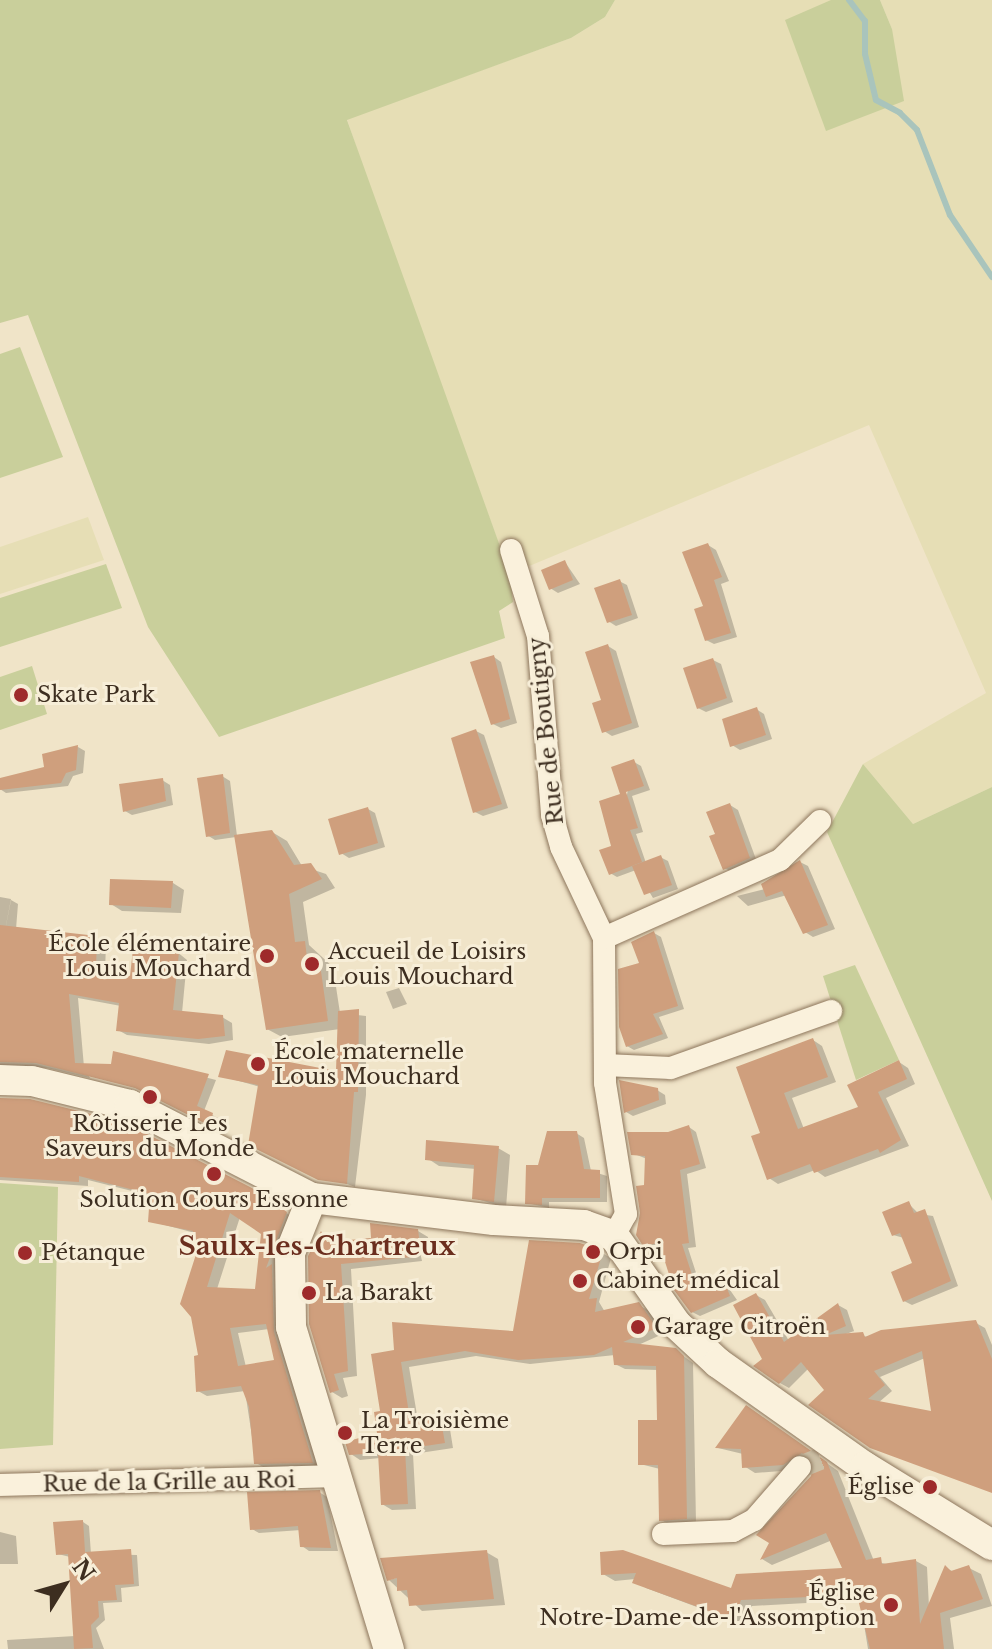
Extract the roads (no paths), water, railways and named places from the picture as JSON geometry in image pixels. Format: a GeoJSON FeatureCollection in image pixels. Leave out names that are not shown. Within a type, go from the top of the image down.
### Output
{"type":"FeatureCollection","features":[{"type":"Feature","properties":{"kind":"main road"},"geometry":{"type":"LineString","coordinates":[[0,1080],[32,1081],[130,1105],[312,1198],[494,1220],[584,1225],[614,1236],[696,1345],[844,1459],[992,1545]]}},
{"type":"Feature","properties":{"kind":"main road"},"geometry":{"type":"LineString","coordinates":[[312,1198],[290,1253],[288,1307],[389,1649]]}},
{"type":"Feature","properties":{"kind":"street","name":"Rue de Boutigny"},"geometry":{"type":"LineString","coordinates":[[511,550],[538,636],[552,815],[561,847],[604,938],[605,1065],[626,1214],[614,1236]]}},
{"type":"Feature","properties":{"kind":"street"},"geometry":{"type":"LineString","coordinates":[[604,938],[780,860],[820,821]]}},
{"type":"Feature","properties":{"kind":"street"},"geometry":{"type":"LineString","coordinates":[[605,1065],[671,1068],[831,1011]]}},
{"type":"Feature","properties":{"kind":"street"},"geometry":{"type":"LineString","coordinates":[[663,1534],[733,1531],[754,1520],[800,1467]]}},
{"type":"Feature","properties":{"kind":"street","name":"Rue de la Grille au Roi"},"geometry":{"type":"LineString","coordinates":[[0,1485],[338,1476]]}},
{"type":"Feature","properties":{"kind":"waterway"},"geometry":{"type":"LineString","coordinates":[[849,0],[865,21],[865,54],[876,100],[900,113],[917,130],[950,215],[992,277]]}},
{"type":"Feature","properties":{"kind":"tunnel"},"geometry":{"type":"LineString","coordinates":[[800,1467],[822,1458]]}},
{"type":"Feature","properties":{"kind":"place","name":"Skate Park"},"geometry":{"type":"Point","coordinates":[21,695]}},
{"type":"Feature","properties":{"kind":"place","name":"École élémentaire Louis Mouchard"},"geometry":{"type":"Point","coordinates":[267,956]}},
{"type":"Feature","properties":{"kind":"place","name":"Accueil de Loisirs Louis Mouchard"},"geometry":{"type":"Point","coordinates":[312,964]}},
{"type":"Feature","properties":{"kind":"place","name":"École maternelle Louis Mouchard"},"geometry":{"type":"Point","coordinates":[258,1064]}},
{"type":"Feature","properties":{"kind":"place","name":"Rôtisserie Les Saveurs du Monde"},"geometry":{"type":"Point","coordinates":[150,1097]}},
{"type":"Feature","properties":{"kind":"place","name":"Solution Cours Essonne"},"geometry":{"type":"Point","coordinates":[214,1174]}},
{"type":"Feature","properties":{"kind":"place","name":"Orpi"},"geometry":{"type":"Point","coordinates":[593,1252]}},
{"type":"Feature","properties":{"kind":"place","name":"Pétanque"},"geometry":{"type":"Point","coordinates":[25,1253]}},
{"type":"Feature","properties":{"kind":"place","name":"Cabinet médical"},"geometry":{"type":"Point","coordinates":[580,1281]}},
{"type":"Feature","properties":{"kind":"place","name":"La Barakt"},"geometry":{"type":"Point","coordinates":[309,1293]}},
{"type":"Feature","properties":{"kind":"place","name":"Garage Citroën"},"geometry":{"type":"Point","coordinates":[638,1327]}},
{"type":"Feature","properties":{"kind":"place","name":"La Troisième Terre"},"geometry":{"type":"Point","coordinates":[345,1433]}},
{"type":"Feature","properties":{"kind":"place","name":"Église"},"geometry":{"type":"Point","coordinates":[930,1487]}},
{"type":"Feature","properties":{"kind":"place","name":"Église Notre-Dame-de-l'Assomption"},"geometry":{"type":"Point","coordinates":[891,1605]}},
{"type":"Feature","properties":{"kind":"district","name":"Saulx-les-Chartreux"},"geometry":{"type":"Point","coordinates":[317,1247]}}]}
